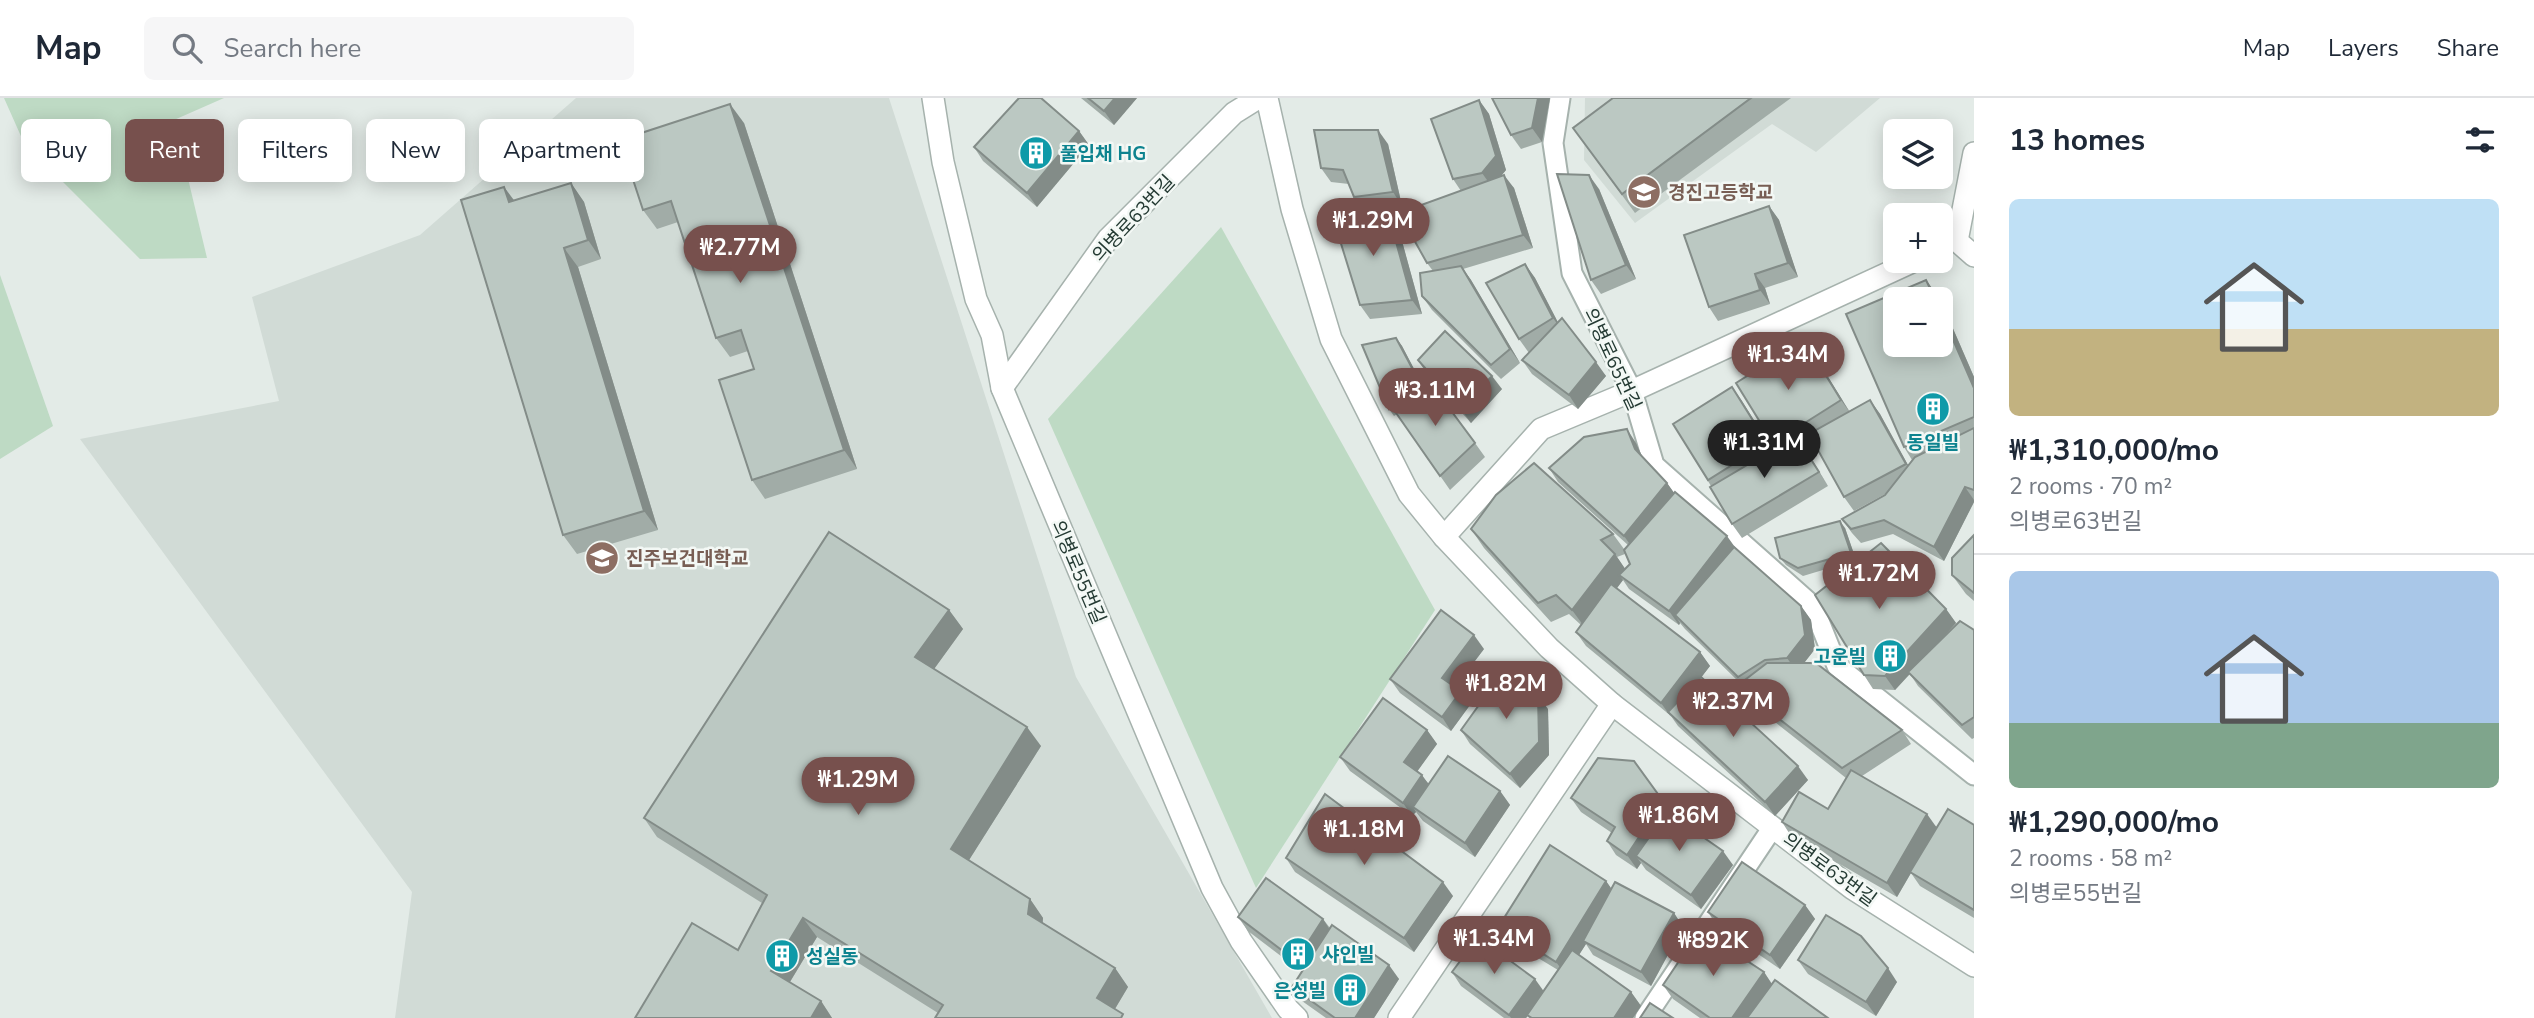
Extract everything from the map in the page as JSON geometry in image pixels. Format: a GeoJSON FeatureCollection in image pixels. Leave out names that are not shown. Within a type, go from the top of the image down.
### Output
{"type":"FeatureCollection","features":[{"type":"Feature","properties":{"kind":"street","name":"의병로55번길"},"geometry":{"type":"LineString","coordinates":[[933,98],[943,162],[976,299],[992,335],[1002,388],[1212,888],[1241,941],[1297,1018]]}},
{"type":"Feature","properties":{"kind":"street","name":"의병로63번길"},"geometry":{"type":"LineString","coordinates":[[1002,388],[1108,239],[1234,113],[1258,98]]}},
{"type":"Feature","properties":{"kind":"street","name":"의병로63번길"},"geometry":{"type":"LineString","coordinates":[[1267,98],[1292,209],[1331,339],[1409,494],[1444,537],[1549,648],[1612,704],[1853,889],[1974,966]]}},
{"type":"Feature","properties":{"kind":"street"},"geometry":{"type":"LineString","coordinates":[[1953,229],[1974,153]]}},
{"type":"Feature","properties":{"kind":"street"},"geometry":{"type":"LineString","coordinates":[[1953,246],[1974,256]]}},
{"type":"Feature","properties":{"kind":"street"},"geometry":{"type":"LineString","coordinates":[[1444,537],[1541,429],[1632,391],[1888,273]]}},
{"type":"Feature","properties":{"kind":"street"},"geometry":{"type":"LineString","coordinates":[[1399,1018],[1612,704]]}},
{"type":"Feature","properties":{"kind":"lane","name":"의병로65번길"},"geometry":{"type":"LineString","coordinates":[[1560,98],[1553,143],[1572,273],[1632,391],[1654,465],[1812,606],[1837,666],[1974,775]]}},
{"type":"Feature","properties":{"kind":"lane"},"geometry":{"type":"LineString","coordinates":[[1645,1018],[1773,827]]}},
{"type":"Feature","properties":{"kind":"shaded area","name":"진주보건대학교"},"geometry":{"type":"Polygon","coordinates":[[[576,98],[889,98],[1076,677],[1272,1018],[395,1018],[412,892],[80,439],[279,401],[252,297],[420,235],[480,182],[644,182],[644,119],[552,119],[576,98]]]}},
{"type":"Feature","properties":{"kind":"shaded area","name":"경진고등학교"},"geometry":{"type":"Polygon","coordinates":[[[1585,98],[1880,98],[1816,152],[1772,124],[1635,223],[1584,160],[1585,98]]]}},
{"type":"Feature","properties":{"kind":"green space"},"geometry":{"type":"Polygon","coordinates":[[[4,98],[224,98],[176,119],[125,119],[125,182],[189,182],[207,258],[140,259],[63,182],[111,182],[111,119],[21,119],[21,136],[4,98]]]}},
{"type":"Feature","properties":{"kind":"green space"},"geometry":{"type":"Polygon","coordinates":[[[1221,227],[1435,610],[1256,888],[1048,419],[1221,227]]]}},
{"type":"Feature","properties":{"kind":"green space"},"geometry":{"type":"Polygon","coordinates":[[[0,275],[53,426],[0,459],[0,275]]]}},
{"type":"Feature","properties":{"kind":"building","name":"풀입채 HG"},"geometry":{"type":"Polygon","coordinates":[[[1019,98],[1041,98],[1079,131],[1027,193],[974,147],[1019,98]]]}},
{"type":"Feature","properties":{"kind":"building"},"geometry":{"type":"Polygon","coordinates":[[[1088,98],[1115,98],[1104,111],[1088,98]]]}},
{"type":"Feature","properties":{"kind":"building"},"geometry":{"type":"Polygon","coordinates":[[[1492,98],[1538,98],[1532,128],[1511,135],[1492,98]]]}},
{"type":"Feature","properties":{"kind":"building"},"geometry":{"type":"Polygon","coordinates":[[[1613,98],[1751,98],[1622,194],[1573,128],[1613,98]]]}},
{"type":"Feature","properties":{"kind":"building"},"geometry":{"type":"Polygon","coordinates":[[[1479,100],[1496,156],[1482,173],[1453,179],[1431,119],[1479,100]]]}},
{"type":"Feature","properties":{"kind":"building"},"geometry":{"type":"Polygon","coordinates":[[[730,104],[844,450],[752,480],[719,380],[754,369],[741,330],[716,338],[671,201],[643,210],[634,182],[644,182],[644,132],[730,104]]]}},
{"type":"Feature","properties":{"kind":"building"},"geometry":{"type":"Polygon","coordinates":[[[1314,130],[1378,130],[1393,192],[1354,197],[1343,170],[1321,168],[1314,130]]]}},
{"type":"Feature","properties":{"kind":"building"},"geometry":{"type":"Polygon","coordinates":[[[1557,174],[1589,175],[1626,265],[1591,280],[1557,174]]]}},
{"type":"Feature","properties":{"kind":"building"},"geometry":{"type":"Polygon","coordinates":[[[1504,175],[1523,235],[1427,263],[1399,213],[1504,175]]]}},
{"type":"Feature","properties":{"kind":"building"},"geometry":{"type":"Polygon","coordinates":[[[571,183],[588,240],[564,248],[644,511],[563,535],[461,200],[504,187],[509,202],[571,183]]]}},
{"type":"Feature","properties":{"kind":"building"},"geometry":{"type":"Polygon","coordinates":[[[1769,206],[1788,263],[1755,274],[1760,290],[1709,307],[1684,235],[1769,206]]]}},
{"type":"Feature","properties":{"kind":"building"},"geometry":{"type":"Polygon","coordinates":[[[1387,209],[1412,300],[1360,305],[1334,221],[1387,209]]]}},
{"type":"Feature","properties":{"kind":"building"},"geometry":{"type":"Polygon","coordinates":[[[1525,264],[1553,318],[1519,339],[1486,283],[1525,264]]]}},
{"type":"Feature","properties":{"kind":"building"},"geometry":{"type":"Polygon","coordinates":[[[1461,266],[1510,349],[1491,365],[1422,296],[1420,273],[1461,266]]]}},
{"type":"Feature","properties":{"kind":"building","name":"동일빌"},"geometry":{"type":"Polygon","coordinates":[[[1926,280],[1929,287],[1910,287],[1926,280]]]}},
{"type":"Feature","properties":{"kind":"building","name":"동일빌"},"geometry":{"type":"Polygon","coordinates":[[[1883,298],[1883,357],[1953,357],[1953,340],[1974,388],[1974,417],[1904,447],[1846,314],[1883,298]]]}},
{"type":"Feature","properties":{"kind":"building"},"geometry":{"type":"Polygon","coordinates":[[[1562,318],[1596,362],[1569,395],[1522,360],[1562,318]]]}},
{"type":"Feature","properties":{"kind":"building"},"geometry":{"type":"Polygon","coordinates":[[[1445,331],[1492,376],[1461,409],[1418,360],[1445,331]]]}},
{"type":"Feature","properties":{"kind":"building"},"geometry":{"type":"Polygon","coordinates":[[[1396,338],[1420,383],[1389,409],[1362,345],[1396,338]]]}},
{"type":"Feature","properties":{"kind":"building"},"geometry":{"type":"Polygon","coordinates":[[[1804,340],[1841,400],[1773,443],[1736,383],[1804,340]]]}},
{"type":"Feature","properties":{"kind":"building"},"geometry":{"type":"Polygon","coordinates":[[[1429,381],[1475,443],[1440,476],[1394,410],[1429,381]]]}},
{"type":"Feature","properties":{"kind":"building"},"geometry":{"type":"Polygon","coordinates":[[[1732,387],[1767,443],[1708,480],[1673,424],[1732,387]]]}},
{"type":"Feature","properties":{"kind":"building"},"geometry":{"type":"Polygon","coordinates":[[[1870,400],[1906,464],[1844,497],[1809,434],[1870,400]]]}},
{"type":"Feature","properties":{"kind":"building"},"geometry":{"type":"Polygon","coordinates":[[[1974,428],[1974,490],[1965,487],[1934,547],[1884,520],[1851,529],[1842,519],[1885,495],[1915,457],[1974,428]]]}},
{"type":"Feature","properties":{"kind":"building"},"geometry":{"type":"Polygon","coordinates":[[[1627,429],[1635,449],[1667,483],[1624,536],[1549,468],[1584,437],[1627,429]]]}},
{"type":"Feature","properties":{"kind":"building"},"geometry":{"type":"Polygon","coordinates":[[[1796,436],[1819,472],[1732,524],[1710,487],[1796,436]]]}},
{"type":"Feature","properties":{"kind":"building"},"geometry":{"type":"Polygon","coordinates":[[[1534,463],[1613,534],[1601,540],[1615,554],[1572,610],[1556,595],[1538,603],[1471,529],[1496,495],[1534,463]]]}},
{"type":"Feature","properties":{"kind":"building"},"geometry":{"type":"Polygon","coordinates":[[[1675,492],[1727,536],[1669,611],[1619,575],[1630,564],[1624,550],[1675,492]]]}},
{"type":"Feature","properties":{"kind":"building"},"geometry":{"type":"Polygon","coordinates":[[[1840,521],[1851,553],[1798,568],[1780,558],[1775,538],[1840,521]]]}},
{"type":"Feature","properties":{"kind":"building"},"geometry":{"type":"Polygon","coordinates":[[[829,532],[949,610],[915,657],[1027,727],[951,849],[1030,899],[1028,914],[1115,968],[1097,998],[1123,1014],[1121,1018],[935,1018],[943,1005],[803,918],[771,971],[821,1001],[811,1018],[635,1018],[692,923],[738,950],[767,895],[644,818],[829,532]]]}},
{"type":"Feature","properties":{"kind":"building"},"geometry":{"type":"Polygon","coordinates":[[[1974,535],[1974,593],[1952,575],[1952,558],[1974,535]]]}},
{"type":"Feature","properties":{"kind":"building","name":"고운빌"},"geometry":{"type":"Polygon","coordinates":[[[1881,543],[1946,609],[1885,676],[1864,675],[1815,595],[1881,543]]]}},
{"type":"Feature","properties":{"kind":"building"},"geometry":{"type":"Polygon","coordinates":[[[1734,547],[1801,606],[1805,635],[1787,658],[1765,660],[1738,677],[1675,615],[1734,547]]]}},
{"type":"Feature","properties":{"kind":"building"},"geometry":{"type":"Polygon","coordinates":[[[1611,584],[1700,652],[1661,703],[1576,632],[1611,584]]]}},
{"type":"Feature","properties":{"kind":"building"},"geometry":{"type":"Polygon","coordinates":[[[1441,610],[1474,635],[1442,678],[1461,691],[1442,717],[1390,679],[1441,610]]]}},
{"type":"Feature","properties":{"kind":"building"},"geometry":{"type":"Polygon","coordinates":[[[1960,621],[1974,630],[1974,717],[1962,725],[1908,672],[1960,621]]]}},
{"type":"Feature","properties":{"kind":"building"},"geometry":{"type":"Polygon","coordinates":[[[1767,663],[1816,663],[1902,730],[1842,768],[1737,686],[1767,663]]]}},
{"type":"Feature","properties":{"kind":"building"},"geometry":{"type":"Polygon","coordinates":[[[1507,666],[1538,695],[1539,742],[1510,774],[1461,730],[1507,666]]]}},
{"type":"Feature","properties":{"kind":"building"},"geometry":{"type":"Polygon","coordinates":[[[1701,677],[1798,766],[1765,802],[1668,712],[1701,677]]]}},
{"type":"Feature","properties":{"kind":"building"},"geometry":{"type":"Polygon","coordinates":[[[1383,698],[1427,730],[1404,762],[1422,775],[1403,803],[1340,757],[1383,698]]]}},
{"type":"Feature","properties":{"kind":"building"},"geometry":{"type":"Polygon","coordinates":[[[1448,756],[1500,791],[1465,843],[1413,807],[1448,756]]]}},
{"type":"Feature","properties":{"kind":"building"},"geometry":{"type":"Polygon","coordinates":[[[1598,758],[1634,761],[1663,801],[1627,855],[1607,841],[1615,827],[1571,798],[1598,758]]]}},
{"type":"Feature","properties":{"kind":"building"},"geometry":{"type":"Polygon","coordinates":[[[1851,770],[1927,814],[1887,883],[1782,822],[1799,792],[1828,809],[1851,770]]]}},
{"type":"Feature","properties":{"kind":"building"},"geometry":{"type":"Polygon","coordinates":[[[1325,794],[1443,882],[1404,938],[1286,858],[1325,794]]]}},
{"type":"Feature","properties":{"kind":"building"},"geometry":{"type":"Polygon","coordinates":[[[1948,809],[1974,825],[1974,910],[1910,872],[1948,809]]]}},
{"type":"Feature","properties":{"kind":"building"},"geometry":{"type":"Polygon","coordinates":[[[1667,812],[1723,851],[1691,895],[1636,856],[1667,812]]]}},
{"type":"Feature","properties":{"kind":"building"},"geometry":{"type":"Polygon","coordinates":[[[1550,845],[1606,881],[1556,962],[1499,926],[1550,845]]]}},
{"type":"Feature","properties":{"kind":"building"},"geometry":{"type":"Polygon","coordinates":[[[1742,862],[1805,905],[1770,955],[1708,912],[1742,862]]]}},
{"type":"Feature","properties":{"kind":"building","name":"샤인빌"},"geometry":{"type":"Polygon","coordinates":[[[1266,878],[1323,919],[1296,961],[1238,917],[1266,878]]]}},
{"type":"Feature","properties":{"kind":"building"},"geometry":{"type":"Polygon","coordinates":[[[1615,882],[1674,913],[1641,972],[1583,941],[1615,882]]]}},
{"type":"Feature","properties":{"kind":"building"},"geometry":{"type":"Polygon","coordinates":[[[1826,915],[1861,936],[1888,968],[1866,1002],[1798,960],[1826,915]]]}},
{"type":"Feature","properties":{"kind":"building","name":"은성빌"},"geometry":{"type":"Polygon","coordinates":[[[1332,925],[1389,965],[1355,1018],[1335,1018],[1292,987],[1332,925]]]}},
{"type":"Feature","properties":{"kind":"building"},"geometry":{"type":"Polygon","coordinates":[[[1700,930],[1764,972],[1732,1018],[1710,1018],[1663,985],[1700,930]]]}},
{"type":"Feature","properties":{"kind":"building"},"geometry":{"type":"Polygon","coordinates":[[[1478,937],[1535,979],[1509,1015],[1452,972],[1478,937]]]}},
{"type":"Feature","properties":{"kind":"building"},"geometry":{"type":"Polygon","coordinates":[[[1572,950],[1631,992],[1614,1018],[1532,1018],[1527,1015],[1572,950]]]}},
{"type":"Feature","properties":{"kind":"building"},"geometry":{"type":"Polygon","coordinates":[[[1775,980],[1828,1018],[1747,1018],[1775,980]]]}},
{"type":"Feature","properties":{"kind":"building"},"geometry":{"type":"Polygon","coordinates":[[[1650,1003],[1673,1018],[1640,1018],[1650,1003]]]}},
{"type":"Feature","properties":{"kind":"place","name":"풀입채 HG"},"geometry":{"type":"Point","coordinates":[1036,153]}},
{"type":"Feature","properties":{"kind":"place","name":"경진고등학교"},"geometry":{"type":"Point","coordinates":[1644,192]}},
{"type":"Feature","properties":{"kind":"place","name":"동일빌"},"geometry":{"type":"Point","coordinates":[1933,409]}},
{"type":"Feature","properties":{"kind":"place","name":"진주보건대학교"},"geometry":{"type":"Point","coordinates":[602,558]}},
{"type":"Feature","properties":{"kind":"place","name":"고운빌"},"geometry":{"type":"Point","coordinates":[1890,656]}},
{"type":"Feature","properties":{"kind":"place","name":"샤인빌"},"geometry":{"type":"Point","coordinates":[1298,954]}},
{"type":"Feature","properties":{"kind":"place","name":"성실동"},"geometry":{"type":"Point","coordinates":[782,956]}},
{"type":"Feature","properties":{"kind":"place","name":"은성빌"},"geometry":{"type":"Point","coordinates":[1350,990]}}]}
